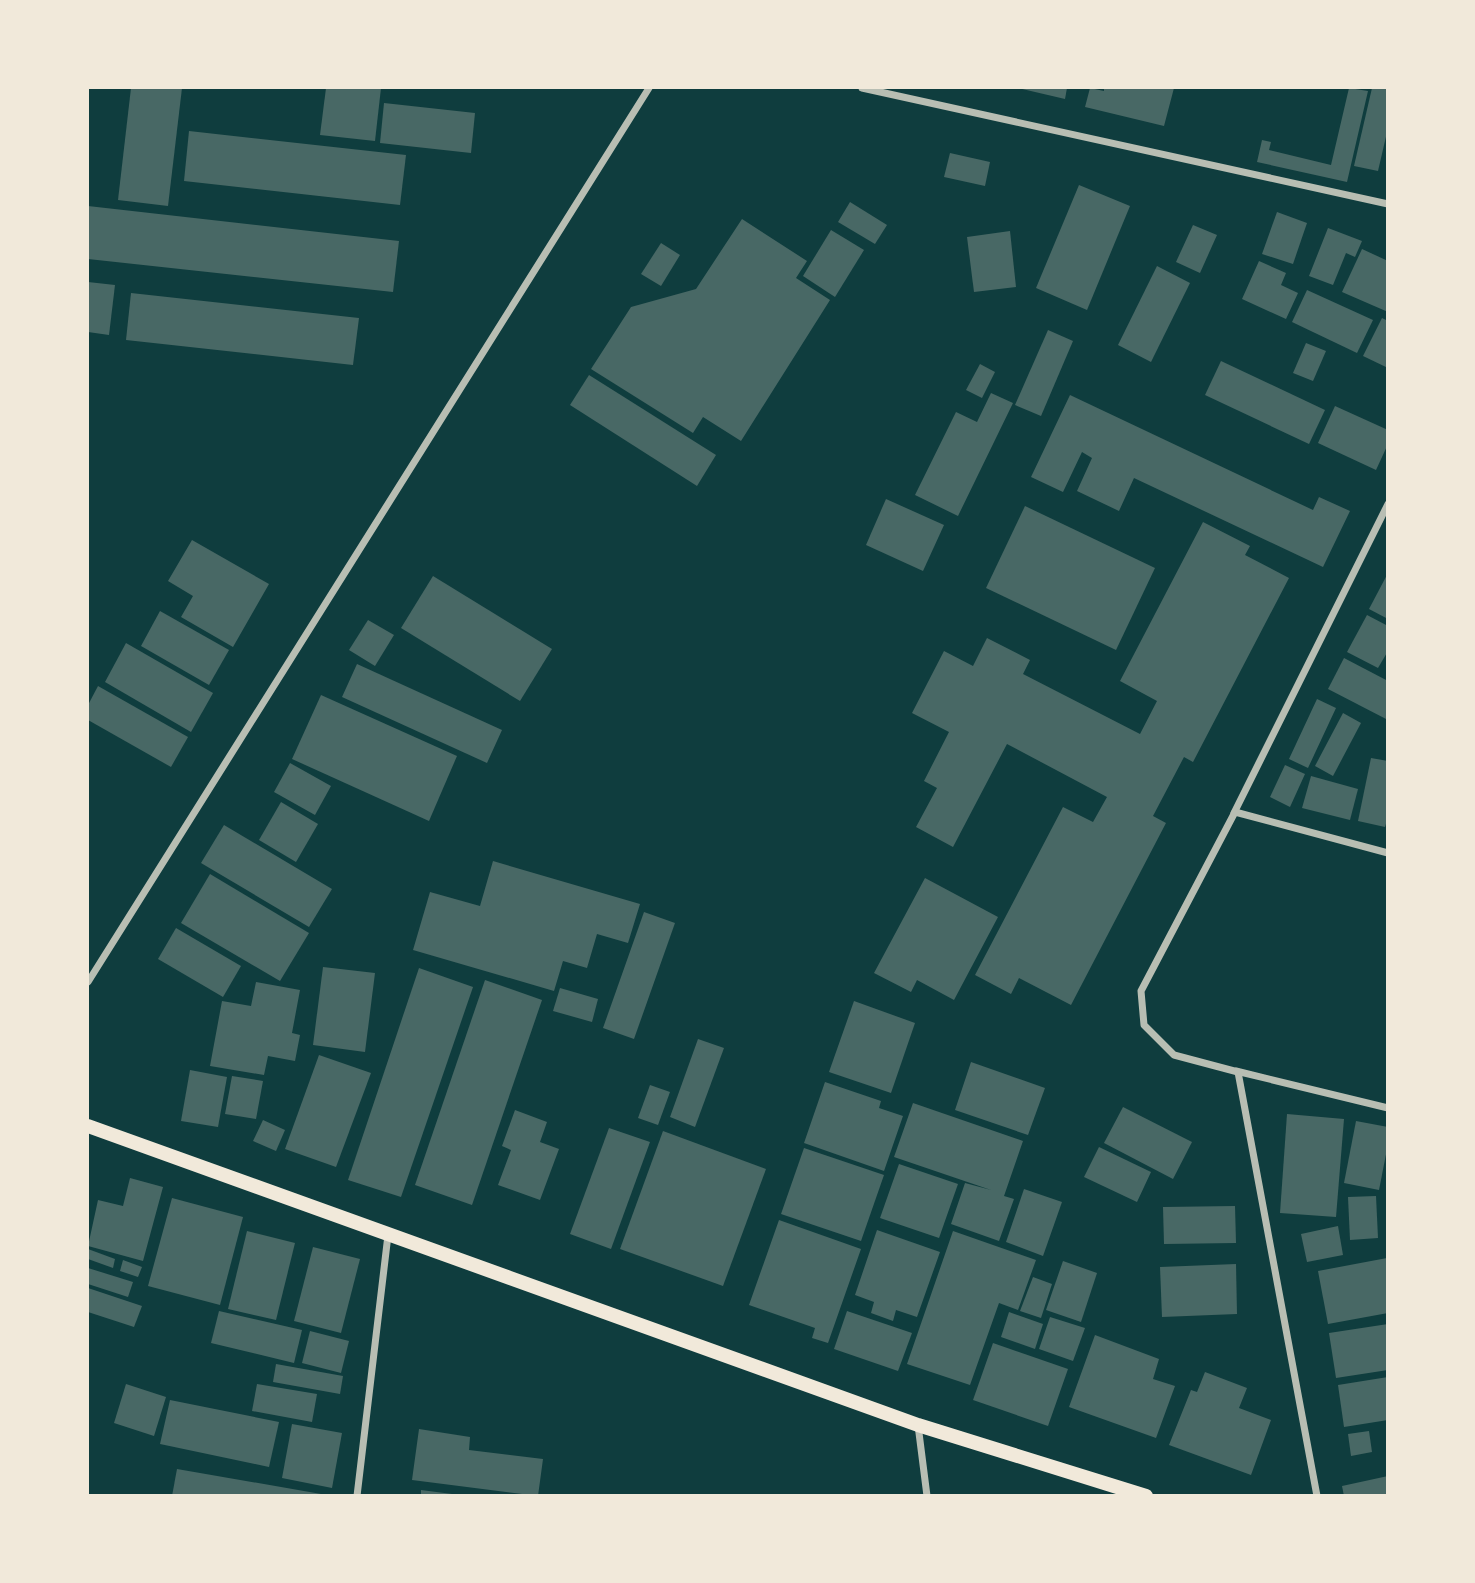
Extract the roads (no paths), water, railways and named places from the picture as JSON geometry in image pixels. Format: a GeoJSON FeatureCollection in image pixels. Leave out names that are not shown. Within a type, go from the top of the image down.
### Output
{"type":"FeatureCollection","features":[{"type":"Feature","properties":{"kind":"main road"},"geometry":{"type":"LineString","coordinates":[[88,1126],[918,1425],[1146,1496]]}},
{"type":"Feature","properties":{"kind":"street"},"geometry":{"type":"LineString","coordinates":[[88,982],[649,88]]}},
{"type":"Feature","properties":{"kind":"street"},"geometry":{"type":"LineString","coordinates":[[862,88],[1388,204]]}},
{"type":"Feature","properties":{"kind":"street"},"geometry":{"type":"LineString","coordinates":[[1388,503],[1235,812],[1141,991],[1144,1025],[1174,1055],[1388,1108]]}},
{"type":"Feature","properties":{"kind":"street"},"geometry":{"type":"LineString","coordinates":[[1235,812],[1388,853]]}},
{"type":"Feature","properties":{"kind":"street"},"geometry":{"type":"LineString","coordinates":[[1238,1072],[1317,1496]]}},
{"type":"Feature","properties":{"kind":"street"},"geometry":{"type":"LineString","coordinates":[[357,1496],[388,1236]]}},
{"type":"Feature","properties":{"kind":"street"},"geometry":{"type":"LineString","coordinates":[[918,1425],[927,1496]]}}]}
